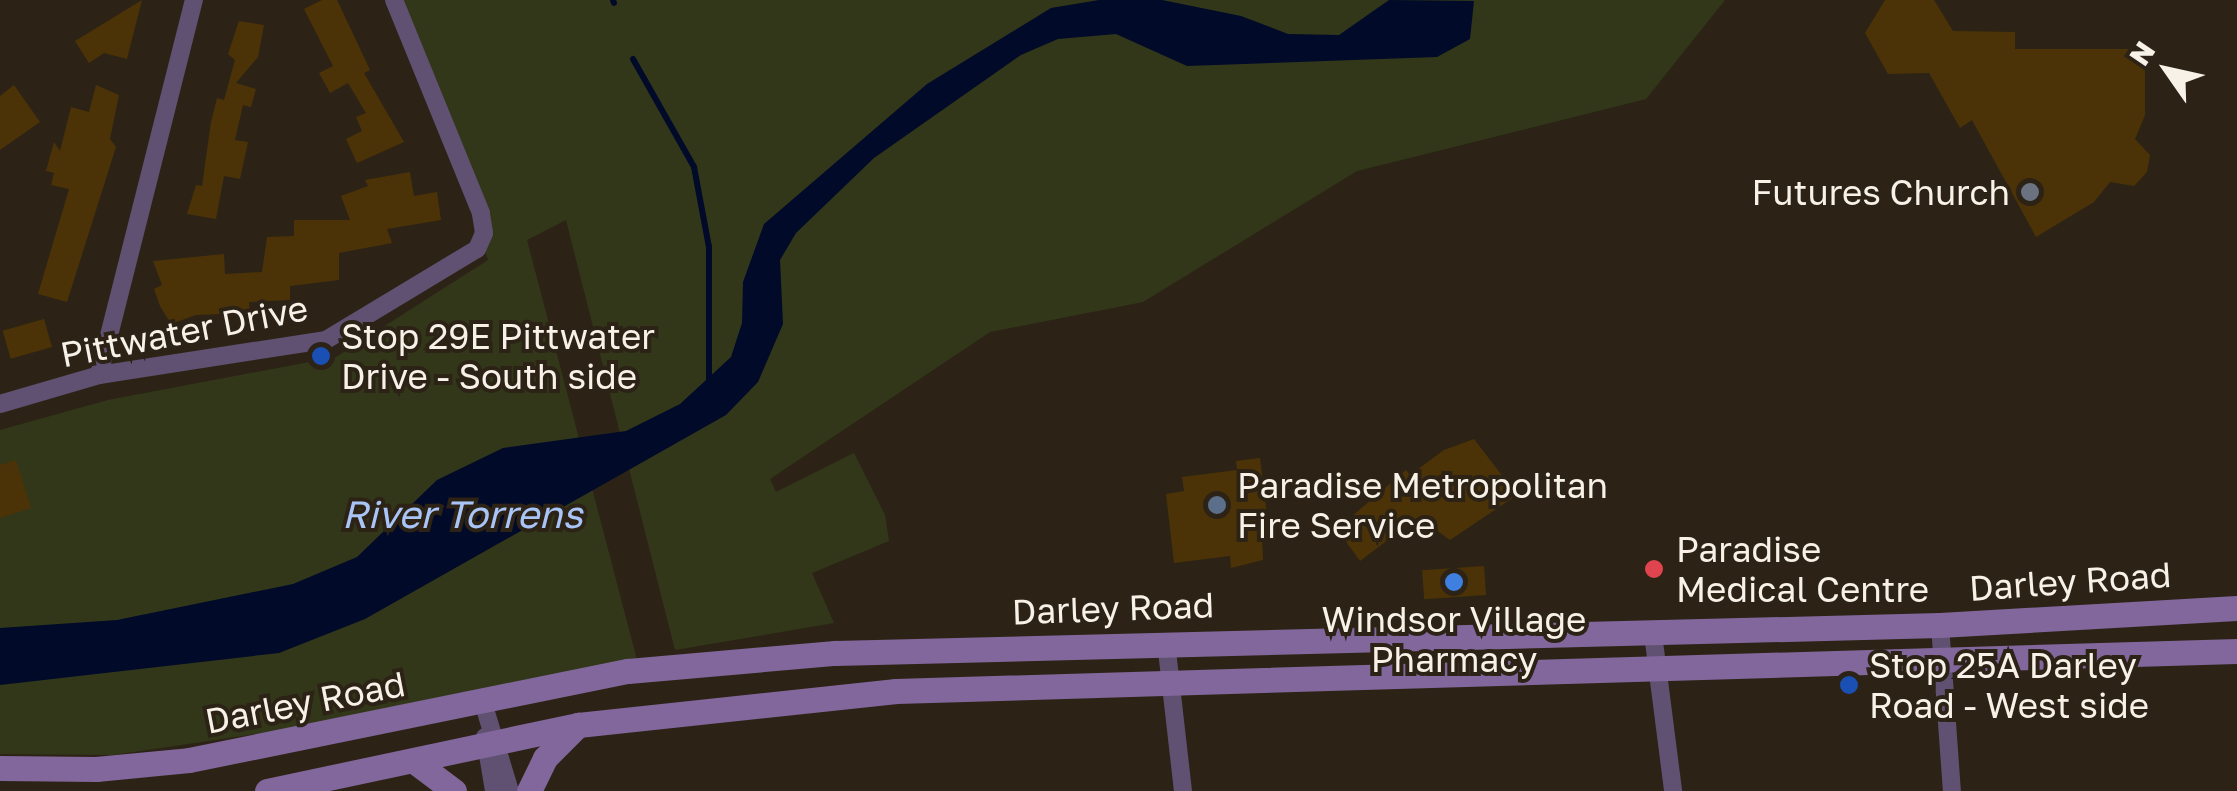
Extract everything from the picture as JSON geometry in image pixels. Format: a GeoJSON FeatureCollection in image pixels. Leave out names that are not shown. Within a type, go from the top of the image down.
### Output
{"type":"FeatureCollection","features":[{"type":"Feature","properties":{"kind":"main road","name":"Darley Road"},"geometry":{"type":"LineString","coordinates":[[0,768],[96,770],[228,755],[628,670],[700,663],[1166,642],[1940,625],[2237,608]]}},
{"type":"Feature","properties":{"kind":"main road","name":"Darley Road"},"geometry":{"type":"LineString","coordinates":[[267,791],[578,726],[704,707],[896,691],[2237,651]]}},
{"type":"Feature","properties":{"kind":"main road"},"geometry":{"type":"LineString","coordinates":[[529,791],[539,766],[578,726]]}},
{"type":"Feature","properties":{"kind":"main road"},"geometry":{"type":"LineString","coordinates":[[414,762],[454,791]]}},
{"type":"Feature","properties":{"kind":"street"},"geometry":{"type":"LineString","coordinates":[[100,375],[194,0]]}},
{"type":"Feature","properties":{"kind":"street","name":"Pittwater Drive"},"geometry":{"type":"LineString","coordinates":[[0,404],[100,375],[326,340],[477,248],[484,233],[481,214],[394,0]]}},
{"type":"Feature","properties":{"kind":"street"},"geometry":{"type":"LineString","coordinates":[[1940,625],[1952,791]]}},
{"type":"Feature","properties":{"kind":"street"},"geometry":{"type":"LineString","coordinates":[[1652,634],[1673,791]]}},
{"type":"Feature","properties":{"kind":"street"},"geometry":{"type":"LineString","coordinates":[[1166,642],[1182,791]]}},
{"type":"Feature","properties":{"kind":"street"},"geometry":{"type":"LineString","coordinates":[[482,699],[492,744],[510,791]]}},
{"type":"Feature","properties":{"kind":"street"},"geometry":{"type":"LineString","coordinates":[[492,744],[494,791]]}},
{"type":"Feature","properties":{"kind":"green space"},"geometry":{"type":"Polygon","coordinates":[[[385,0],[1725,0],[1646,99],[1357,171],[1143,302],[990,332],[770,479],[776,492],[854,453],[885,515],[889,541],[812,573],[834,623],[675,650],[566,220],[527,240],[637,660],[270,732],[113,755],[0,754],[0,430],[108,400],[336,357],[488,260],[422,59],[385,0]]]}},
{"type":"Feature","properties":{"kind":"water","name":"River Torrens"},"geometry":{"type":"Polygon","coordinates":[[[1099,0],[1162,0],[1241,16],[1288,34],[1339,35],[1389,0],[1474,1],[1470,39],[1437,57],[1187,66],[1116,34],[1058,39],[1021,55],[874,158],[796,233],[780,260],[783,324],[758,382],[726,415],[365,619],[279,653],[0,685],[0,628],[117,620],[293,584],[357,557],[437,480],[503,448],[626,431],[680,404],[731,357],[742,323],[743,282],[764,224],[927,84],[1051,8],[1099,0]]]}},
{"type":"Feature","properties":{"kind":"building"},"geometry":{"type":"Polygon","coordinates":[[[142,0],[127,59],[104,53],[89,63],[75,41],[142,0]]]}},
{"type":"Feature","properties":{"kind":"building"},"geometry":{"type":"Polygon","coordinates":[[[322,0],[337,0],[370,70],[364,73],[404,142],[357,163],[346,139],[362,131],[356,117],[366,113],[348,83],[330,93],[319,73],[333,66],[304,9],[322,0]]]}},
{"type":"Feature","properties":{"kind":"building"},"geometry":{"type":"Polygon","coordinates":[[[1885,0],[1934,0],[1953,31],[2015,32],[2015,49],[2145,49],[2145,115],[2135,139],[2150,155],[2147,172],[2134,186],[2110,182],[2094,202],[2036,237],[1972,120],[1960,128],[1929,73],[1888,74],[1865,33],[1885,0]]]}},
{"type":"Feature","properties":{"kind":"building"},"geometry":{"type":"Polygon","coordinates":[[[239,21],[264,25],[258,57],[236,83],[256,89],[251,107],[243,105],[235,140],[248,142],[240,179],[224,176],[216,219],[187,214],[196,185],[202,186],[211,122],[217,98],[224,100],[235,60],[228,54],[239,21]]]}},
{"type":"Feature","properties":{"kind":"building"},"geometry":{"type":"Polygon","coordinates":[[[14,85],[40,122],[0,150],[0,96],[14,85]]]}},
{"type":"Feature","properties":{"kind":"building"},"geometry":{"type":"Polygon","coordinates":[[[96,85],[119,95],[110,139],[116,147],[67,302],[38,294],[69,189],[51,185],[54,173],[46,171],[54,142],[60,151],[71,107],[89,112],[96,85]]]}},
{"type":"Feature","properties":{"kind":"building"},"geometry":{"type":"Polygon","coordinates":[[[410,172],[414,196],[437,192],[441,220],[387,229],[392,243],[339,253],[339,280],[290,286],[290,300],[249,302],[250,313],[196,315],[171,324],[160,306],[154,289],[162,285],[153,261],[224,254],[225,274],[262,272],[267,237],[294,236],[294,220],[350,220],[341,196],[368,186],[365,180],[410,172]]]}},
{"type":"Feature","properties":{"kind":"building"},"geometry":{"type":"Polygon","coordinates":[[[44,319],[52,347],[11,359],[3,331],[44,319]]]}},
{"type":"Feature","properties":{"kind":"building"},"geometry":{"type":"Polygon","coordinates":[[[1474,439],[1517,495],[1450,540],[1418,517],[1360,561],[1337,529],[1406,470],[1410,475],[1444,450],[1474,439]]]}},
{"type":"Feature","properties":{"kind":"building","name":"Paradise Metropolitan Fire Service"},"geometry":{"type":"Polygon","coordinates":[[[1260,458],[1267,516],[1261,517],[1263,560],[1231,568],[1230,556],[1174,563],[1166,494],[1184,491],[1182,477],[1237,470],[1236,461],[1260,458]]]}},
{"type":"Feature","properties":{"kind":"building"},"geometry":{"type":"Polygon","coordinates":[[[16,460],[31,508],[0,518],[0,465],[16,460]]]}},
{"type":"Feature","properties":{"kind":"building","name":"Windsor Village Pharmacy"},"geometry":{"type":"Polygon","coordinates":[[[1484,566],[1486,595],[1424,599],[1422,570],[1484,566]]]}},
{"type":"Feature","properties":{"kind":"waterway"},"geometry":{"type":"LineString","coordinates":[[633,59],[694,167],[709,247],[709,390]]}},
{"type":"Feature","properties":{"kind":"place","name":"Futures Church"},"geometry":{"type":"Point","coordinates":[2030,192]}},
{"type":"Feature","properties":{"kind":"place","name":"Stop 29E Pittwater Drive - South side"},"geometry":{"type":"Point","coordinates":[321,356]}},
{"type":"Feature","properties":{"kind":"place","name":"Paradise Metropolitan Fire Service"},"geometry":{"type":"Point","coordinates":[1217,505]}},
{"type":"Feature","properties":{"kind":"place","name":"Paradise Medical Centre"},"geometry":{"type":"Point","coordinates":[1654,569]}},
{"type":"Feature","properties":{"kind":"place","name":"Windsor Village Pharmacy"},"geometry":{"type":"Point","coordinates":[1454,582]}},
{"type":"Feature","properties":{"kind":"place","name":"Stop 25A Darley Road - West side"},"geometry":{"type":"Point","coordinates":[1849,685]}}]}
